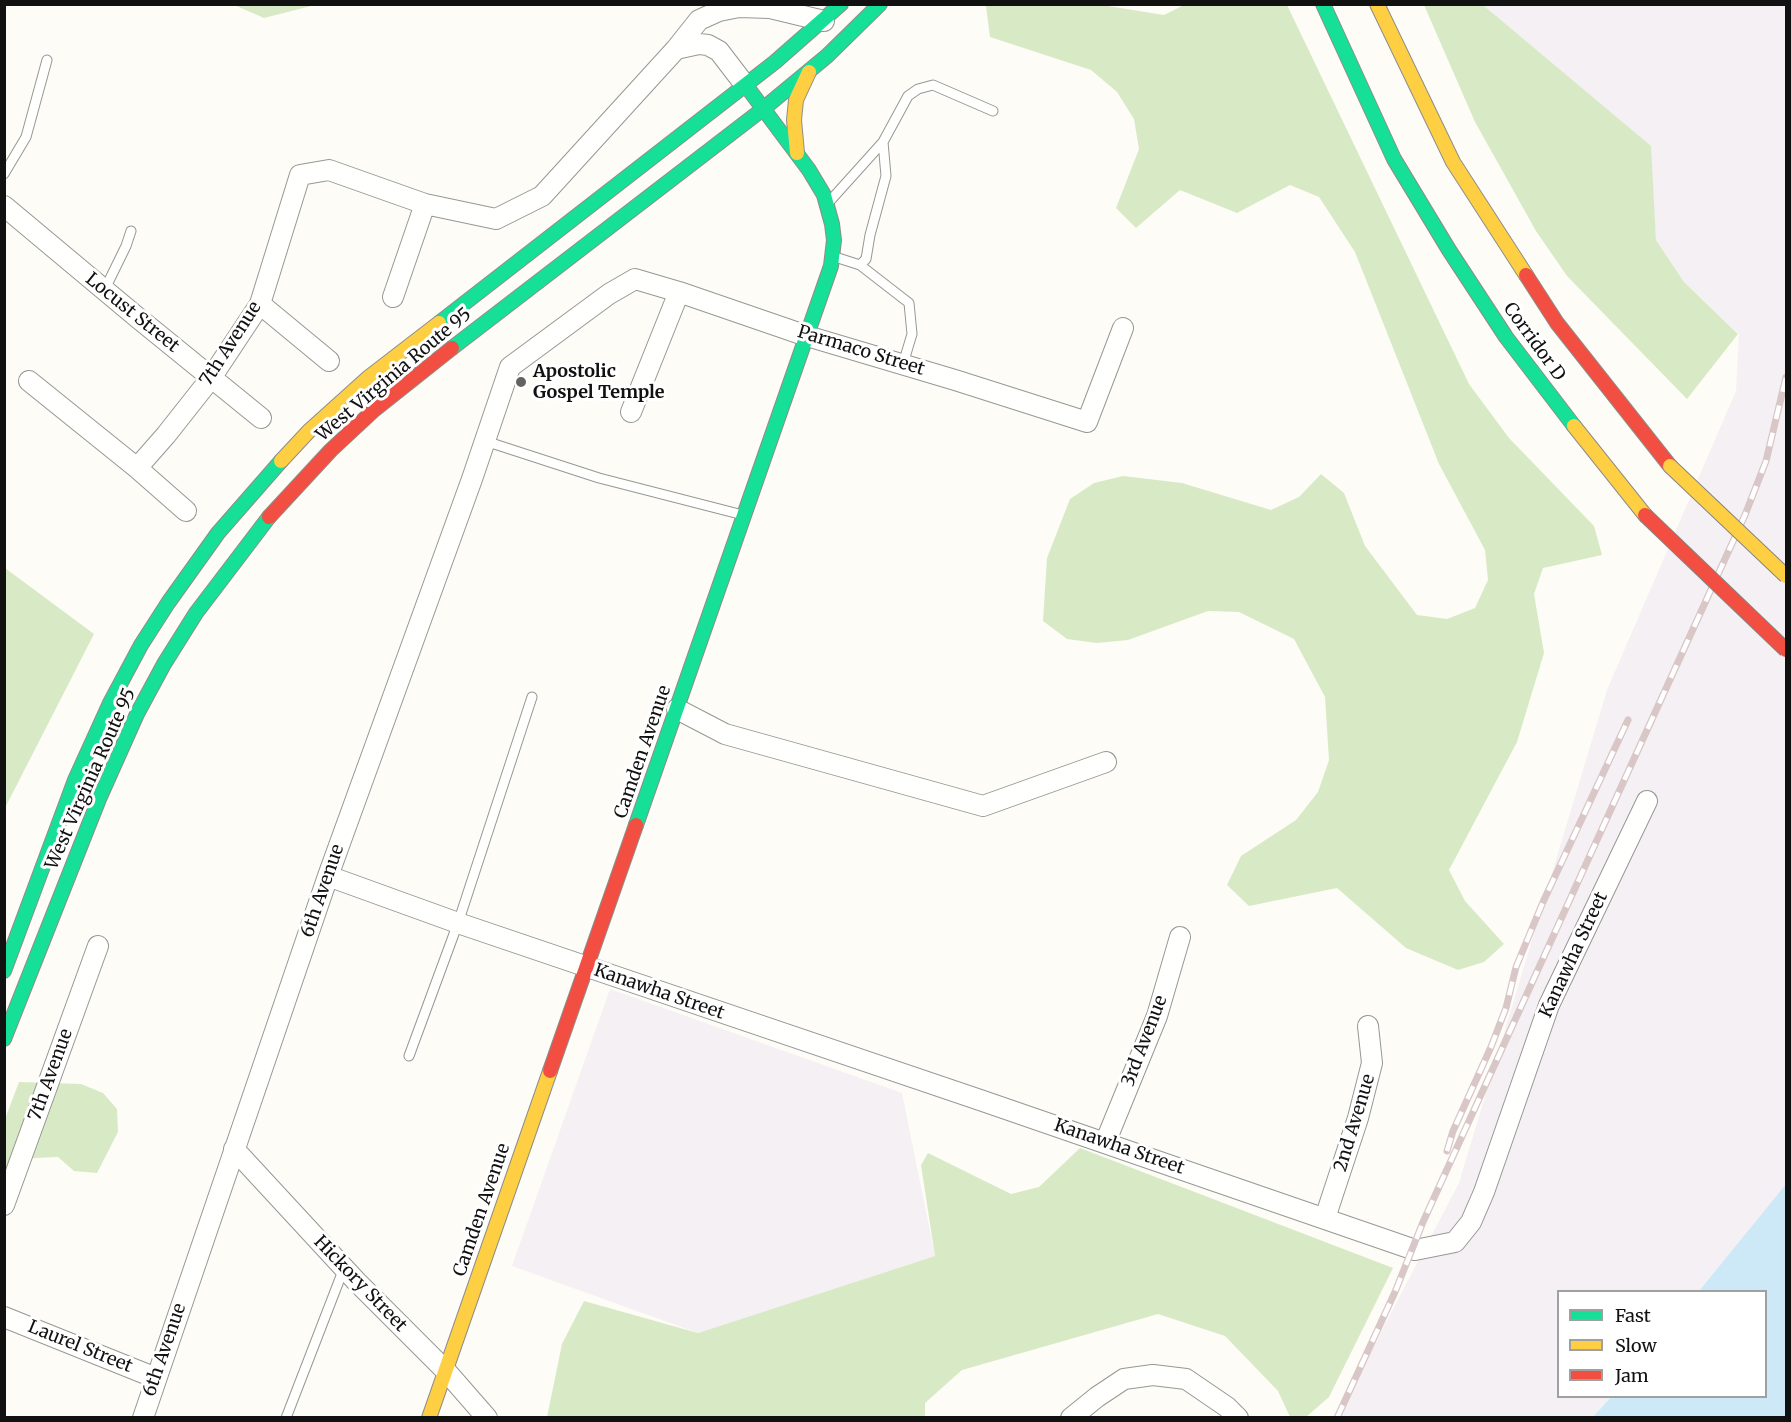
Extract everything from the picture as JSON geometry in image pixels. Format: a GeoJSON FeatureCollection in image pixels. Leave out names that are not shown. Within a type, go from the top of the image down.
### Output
{"type":"FeatureCollection","features":[{"type":"Feature","properties":{"kind":"main road"},"geometry":{"type":"LineString","coordinates":[[746,85],[824,21],[841,4]]}},
{"type":"Feature","properties":{"kind":"main road"},"geometry":{"type":"LineString","coordinates":[[763,109],[850,36],[880,4]]}},
{"type":"Feature","properties":{"kind":"main road","name":"Corridor D"},"geometry":{"type":"LineString","coordinates":[[1323,4],[1394,159],[1506,338],[1645,515],[1786,650]]}},
{"type":"Feature","properties":{"kind":"main road","name":"Corridor D"},"geometry":{"type":"LineString","coordinates":[[1377,4],[1453,162],[1557,323],[1670,466],[1786,576]]}},
{"type":"Feature","properties":{"kind":"main road"},"geometry":{"type":"LineString","coordinates":[[797,153],[794,120],[796,100],[809,71]]}},
{"type":"Feature","properties":{"kind":"main road","name":"Camden Avenue"},"geometry":{"type":"LineString","coordinates":[[429,1418],[745,516],[826,281],[832,256],[833,232],[828,204],[817,182],[746,85]]}},
{"type":"Feature","properties":{"kind":"main road","name":"West Virginia Route 95"},"geometry":{"type":"LineString","coordinates":[[4,970],[75,780],[110,703],[150,630],[168,603],[218,533],[252,492],[327,413],[377,370],[746,85]]}},
{"type":"Feature","properties":{"kind":"main road","name":"West Virginia Route 95"},"geometry":{"type":"LineString","coordinates":[[4,1039],[99,799],[137,714],[190,622],[252,537],[292,490],[374,410],[763,109]]}},
{"type":"Feature","properties":{"kind":"street"},"geometry":{"type":"LineString","coordinates":[[393,297],[425,204],[496,219],[542,196],[676,49],[699,20],[719,11],[739,7],[770,8],[824,21]]}},
{"type":"Feature","properties":{"kind":"street"},"geometry":{"type":"LineString","coordinates":[[676,49],[699,44],[708,45],[719,51],[746,85]]}},
{"type":"Feature","properties":{"kind":"street","name":"7th Avenue"},"geometry":{"type":"LineString","coordinates":[[137,468],[211,378],[260,304],[300,175],[329,170],[425,204]]}},
{"type":"Feature","properties":{"kind":"street","name":"Locust Street"},"geometry":{"type":"LineString","coordinates":[[4,206],[104,291],[261,418]]}},
{"type":"Feature","properties":{"kind":"street","name":"Parmaco Street"},"geometry":{"type":"LineString","coordinates":[[510,367],[609,294],[635,279],[680,292],[807,336],[1087,422],[1124,328]]}},
{"type":"Feature","properties":{"kind":"street"},"geometry":{"type":"LineString","coordinates":[[631,412],[680,292]]}},
{"type":"Feature","properties":{"kind":"street"},"geometry":{"type":"LineString","coordinates":[[260,304],[329,362]]}},
{"type":"Feature","properties":{"kind":"street","name":"6th Avenue"},"geometry":{"type":"LineString","coordinates":[[143,1418],[328,876],[472,479],[510,367]]}},
{"type":"Feature","properties":{"kind":"street"},"geometry":{"type":"LineString","coordinates":[[29,381],[137,468],[186,511]]}},
{"type":"Feature","properties":{"kind":"street"},"geometry":{"type":"LineString","coordinates":[[677,709],[725,734],[983,806],[1106,762]]}},
{"type":"Feature","properties":{"kind":"street","name":"Kanawha Street"},"geometry":{"type":"LineString","coordinates":[[328,876],[586,968],[1415,1250],[1455,1242],[1471,1222],[1484,1192],[1549,1005],[1647,801]]}},
{"type":"Feature","properties":{"kind":"street","name":"3rd Avenue"},"geometry":{"type":"LineString","coordinates":[[1105,1143],[1157,1016],[1180,937]]}},
{"type":"Feature","properties":{"kind":"street","name":"7th Avenue"},"geometry":{"type":"LineString","coordinates":[[4,1205],[98,946]]}},
{"type":"Feature","properties":{"kind":"street","name":"2nd Avenue"},"geometry":{"type":"LineString","coordinates":[[1325,1218],[1358,1118],[1372,1063],[1368,1026]]}},
{"type":"Feature","properties":{"kind":"street","name":"Hickory Street"},"geometry":{"type":"LineString","coordinates":[[234,1149],[344,1268],[446,1371],[487,1418]]}},
{"type":"Feature","properties":{"kind":"street","name":"Laurel Street"},"geometry":{"type":"LineString","coordinates":[[4,1317],[156,1378]]}},
{"type":"Feature","properties":{"kind":"street"},"geometry":{"type":"LineString","coordinates":[[1071,1418],[1124,1379],[1152,1375],[1186,1379],[1227,1407],[1238,1418]]}},
{"type":"Feature","properties":{"kind":"lane"},"geometry":{"type":"LineString","coordinates":[[4,174],[26,137],[47,60]]}},
{"type":"Feature","properties":{"kind":"lane"},"geometry":{"type":"LineString","coordinates":[[828,204],[883,142],[908,96],[918,89],[933,85],[993,111]]}},
{"type":"Feature","properties":{"kind":"lane"},"geometry":{"type":"LineString","coordinates":[[860,265],[866,259],[886,176],[883,142]]}},
{"type":"Feature","properties":{"kind":"lane"},"geometry":{"type":"LineString","coordinates":[[104,291],[131,231]]}},
{"type":"Feature","properties":{"kind":"lane"},"geometry":{"type":"LineString","coordinates":[[832,256],[860,265],[909,303],[912,334],[903,364]]}},
{"type":"Feature","properties":{"kind":"lane"},"geometry":{"type":"LineString","coordinates":[[484,441],[599,478],[745,516]]}},
{"type":"Feature","properties":{"kind":"lane"},"geometry":{"type":"LineString","coordinates":[[409,1056],[458,923],[531,697]]}},
{"type":"Feature","properties":{"kind":"lane"},"geometry":{"type":"LineString","coordinates":[[286,1418],[344,1268]]}},
{"type":"Feature","properties":{"kind":"shaded area"},"geometry":{"type":"Polygon","coordinates":[[[1483,5],[1786,5],[1786,1184],[1700,1290],[1557,1290],[1557,1398],[1610,1398],[1593,1417],[1336,1418],[1459,1183],[1607,690],[1736,391],[1739,334],[1684,282],[1656,240],[1650,146],[1483,5]]]}},
{"type":"Feature","properties":{"kind":"shaded area"},"geometry":{"type":"Polygon","coordinates":[[[610,989],[902,1093],[935,1256],[698,1333],[512,1266],[610,989]]]}},
{"type":"Feature","properties":{"kind":"green space"},"geometry":{"type":"Polygon","coordinates":[[[232,4],[315,4],[315,5],[264,18],[232,4]]]}},
{"type":"Feature","properties":{"kind":"green space"},"geometry":{"type":"Polygon","coordinates":[[[989,4],[1095,4],[1164,15],[1184,5],[1287,5],[1469,384],[1509,438],[1594,526],[1602,555],[1543,568],[1534,594],[1544,653],[1517,742],[1449,870],[1465,901],[1504,944],[1484,962],[1458,970],[1406,948],[1337,888],[1249,906],[1227,885],[1241,856],[1296,820],[1318,792],[1329,760],[1325,697],[1294,639],[1239,612],[1208,611],[1128,640],[1097,643],[1067,639],[1043,621],[1047,558],[1070,499],[1094,483],[1123,476],[1182,483],[1271,510],[1299,497],[1321,474],[1344,493],[1365,546],[1417,615],[1447,619],[1475,608],[1488,580],[1485,550],[1439,464],[1355,252],[1319,197],[1290,185],[1237,213],[1180,190],[1136,228],[1116,208],[1139,149],[1134,119],[1117,92],[1091,70],[990,37],[986,6],[989,4]]]}},
{"type":"Feature","properties":{"kind":"green space"},"geometry":{"type":"Polygon","coordinates":[[[1424,5],[1483,5],[1651,146],[1656,240],[1684,282],[1738,334],[1687,399],[1567,276],[1536,231],[1475,122],[1424,5]]]}},
{"type":"Feature","properties":{"kind":"green space"},"geometry":{"type":"Polygon","coordinates":[[[5,568],[94,634],[5,808],[5,568]]]}},
{"type":"Feature","properties":{"kind":"green space"},"geometry":{"type":"Polygon","coordinates":[[[19,1082],[81,1084],[103,1093],[117,1109],[118,1132],[97,1173],[74,1171],[58,1157],[15,1159],[5,1193],[5,1119],[19,1082]]]}},
{"type":"Feature","properties":{"kind":"green space"},"geometry":{"type":"Polygon","coordinates":[[[1080,1148],[1393,1268],[1329,1397],[1306,1417],[1290,1417],[1278,1391],[1225,1336],[1158,1314],[962,1370],[925,1403],[925,1417],[547,1417],[562,1344],[584,1301],[698,1333],[935,1256],[921,1165],[928,1153],[1011,1194],[1039,1187],[1080,1148]]]}},
{"type":"Feature","properties":{"kind":"water"},"geometry":{"type":"Polygon","coordinates":[[[1786,1184],[1786,1417],[1593,1417],[1610,1398],[1767,1398],[1767,1290],[1700,1290],[1786,1184]]]}},
{"type":"Feature","properties":{"kind":"railway"},"geometry":{"type":"LineString","coordinates":[[1337,1418],[1395,1292],[1423,1222],[1745,515],[1766,461],[1786,377]]}},
{"type":"Feature","properties":{"kind":"railway"},"geometry":{"type":"LineString","coordinates":[[1447,1151],[1453,1131],[1491,1047],[1506,1008],[1516,967],[1543,902],[1628,720]]}},
{"type":"Feature","properties":{"kind":"traffic: fast"},"geometry":{"type":"LineString","coordinates":[[439,323],[775,62],[841,4]]}},
{"type":"Feature","properties":{"kind":"traffic: fast"},"geometry":{"type":"LineString","coordinates":[[452,348],[763,109],[827,56],[880,4]]}},
{"type":"Feature","properties":{"kind":"traffic: fast"},"geometry":{"type":"LineString","coordinates":[[1323,4],[1394,159],[1449,250],[1506,337],[1574,426]]}},
{"type":"Feature","properties":{"kind":"traffic: fast"},"geometry":{"type":"LineString","coordinates":[[636,825],[831,266],[834,240],[824,195],[809,170],[750,91]]}},
{"type":"Feature","properties":{"kind":"traffic: fast"},"geometry":{"type":"LineString","coordinates":[[4,971],[75,780],[110,703],[141,645],[218,533],[281,461]]}},
{"type":"Feature","properties":{"kind":"traffic: fast"},"geometry":{"type":"LineString","coordinates":[[4,1039],[99,799],[137,714],[164,664],[196,613],[269,517]]}},
{"type":"Feature","properties":{"kind":"traffic: slow"},"geometry":{"type":"LineString","coordinates":[[1377,4],[1453,162],[1526,275]]}},
{"type":"Feature","properties":{"kind":"traffic: slow"},"geometry":{"type":"LineString","coordinates":[[797,153],[794,120],[796,100],[809,72]]}},
{"type":"Feature","properties":{"kind":"traffic: slow"},"geometry":{"type":"LineString","coordinates":[[281,461],[309,431],[369,377],[439,323]]}},
{"type":"Feature","properties":{"kind":"traffic: slow"},"geometry":{"type":"LineString","coordinates":[[1574,426],[1645,515]]}},
{"type":"Feature","properties":{"kind":"traffic: slow"},"geometry":{"type":"LineString","coordinates":[[1670,466],[1786,576]]}},
{"type":"Feature","properties":{"kind":"traffic: slow"},"geometry":{"type":"LineString","coordinates":[[429,1418],[550,1071]]}},
{"type":"Feature","properties":{"kind":"traffic: jam"},"geometry":{"type":"LineString","coordinates":[[1526,275],[1557,323],[1670,466]]}},
{"type":"Feature","properties":{"kind":"traffic: jam"},"geometry":{"type":"LineString","coordinates":[[269,517],[331,450],[374,410],[452,348]]}},
{"type":"Feature","properties":{"kind":"traffic: jam"},"geometry":{"type":"LineString","coordinates":[[1645,515],[1786,650]]}},
{"type":"Feature","properties":{"kind":"traffic: jam"},"geometry":{"type":"LineString","coordinates":[[550,1071],[636,825]]}},
{"type":"Feature","properties":{"kind":"place","name":"Apostolic Gospel Temple"},"geometry":{"type":"Point","coordinates":[521,382]}}]}
